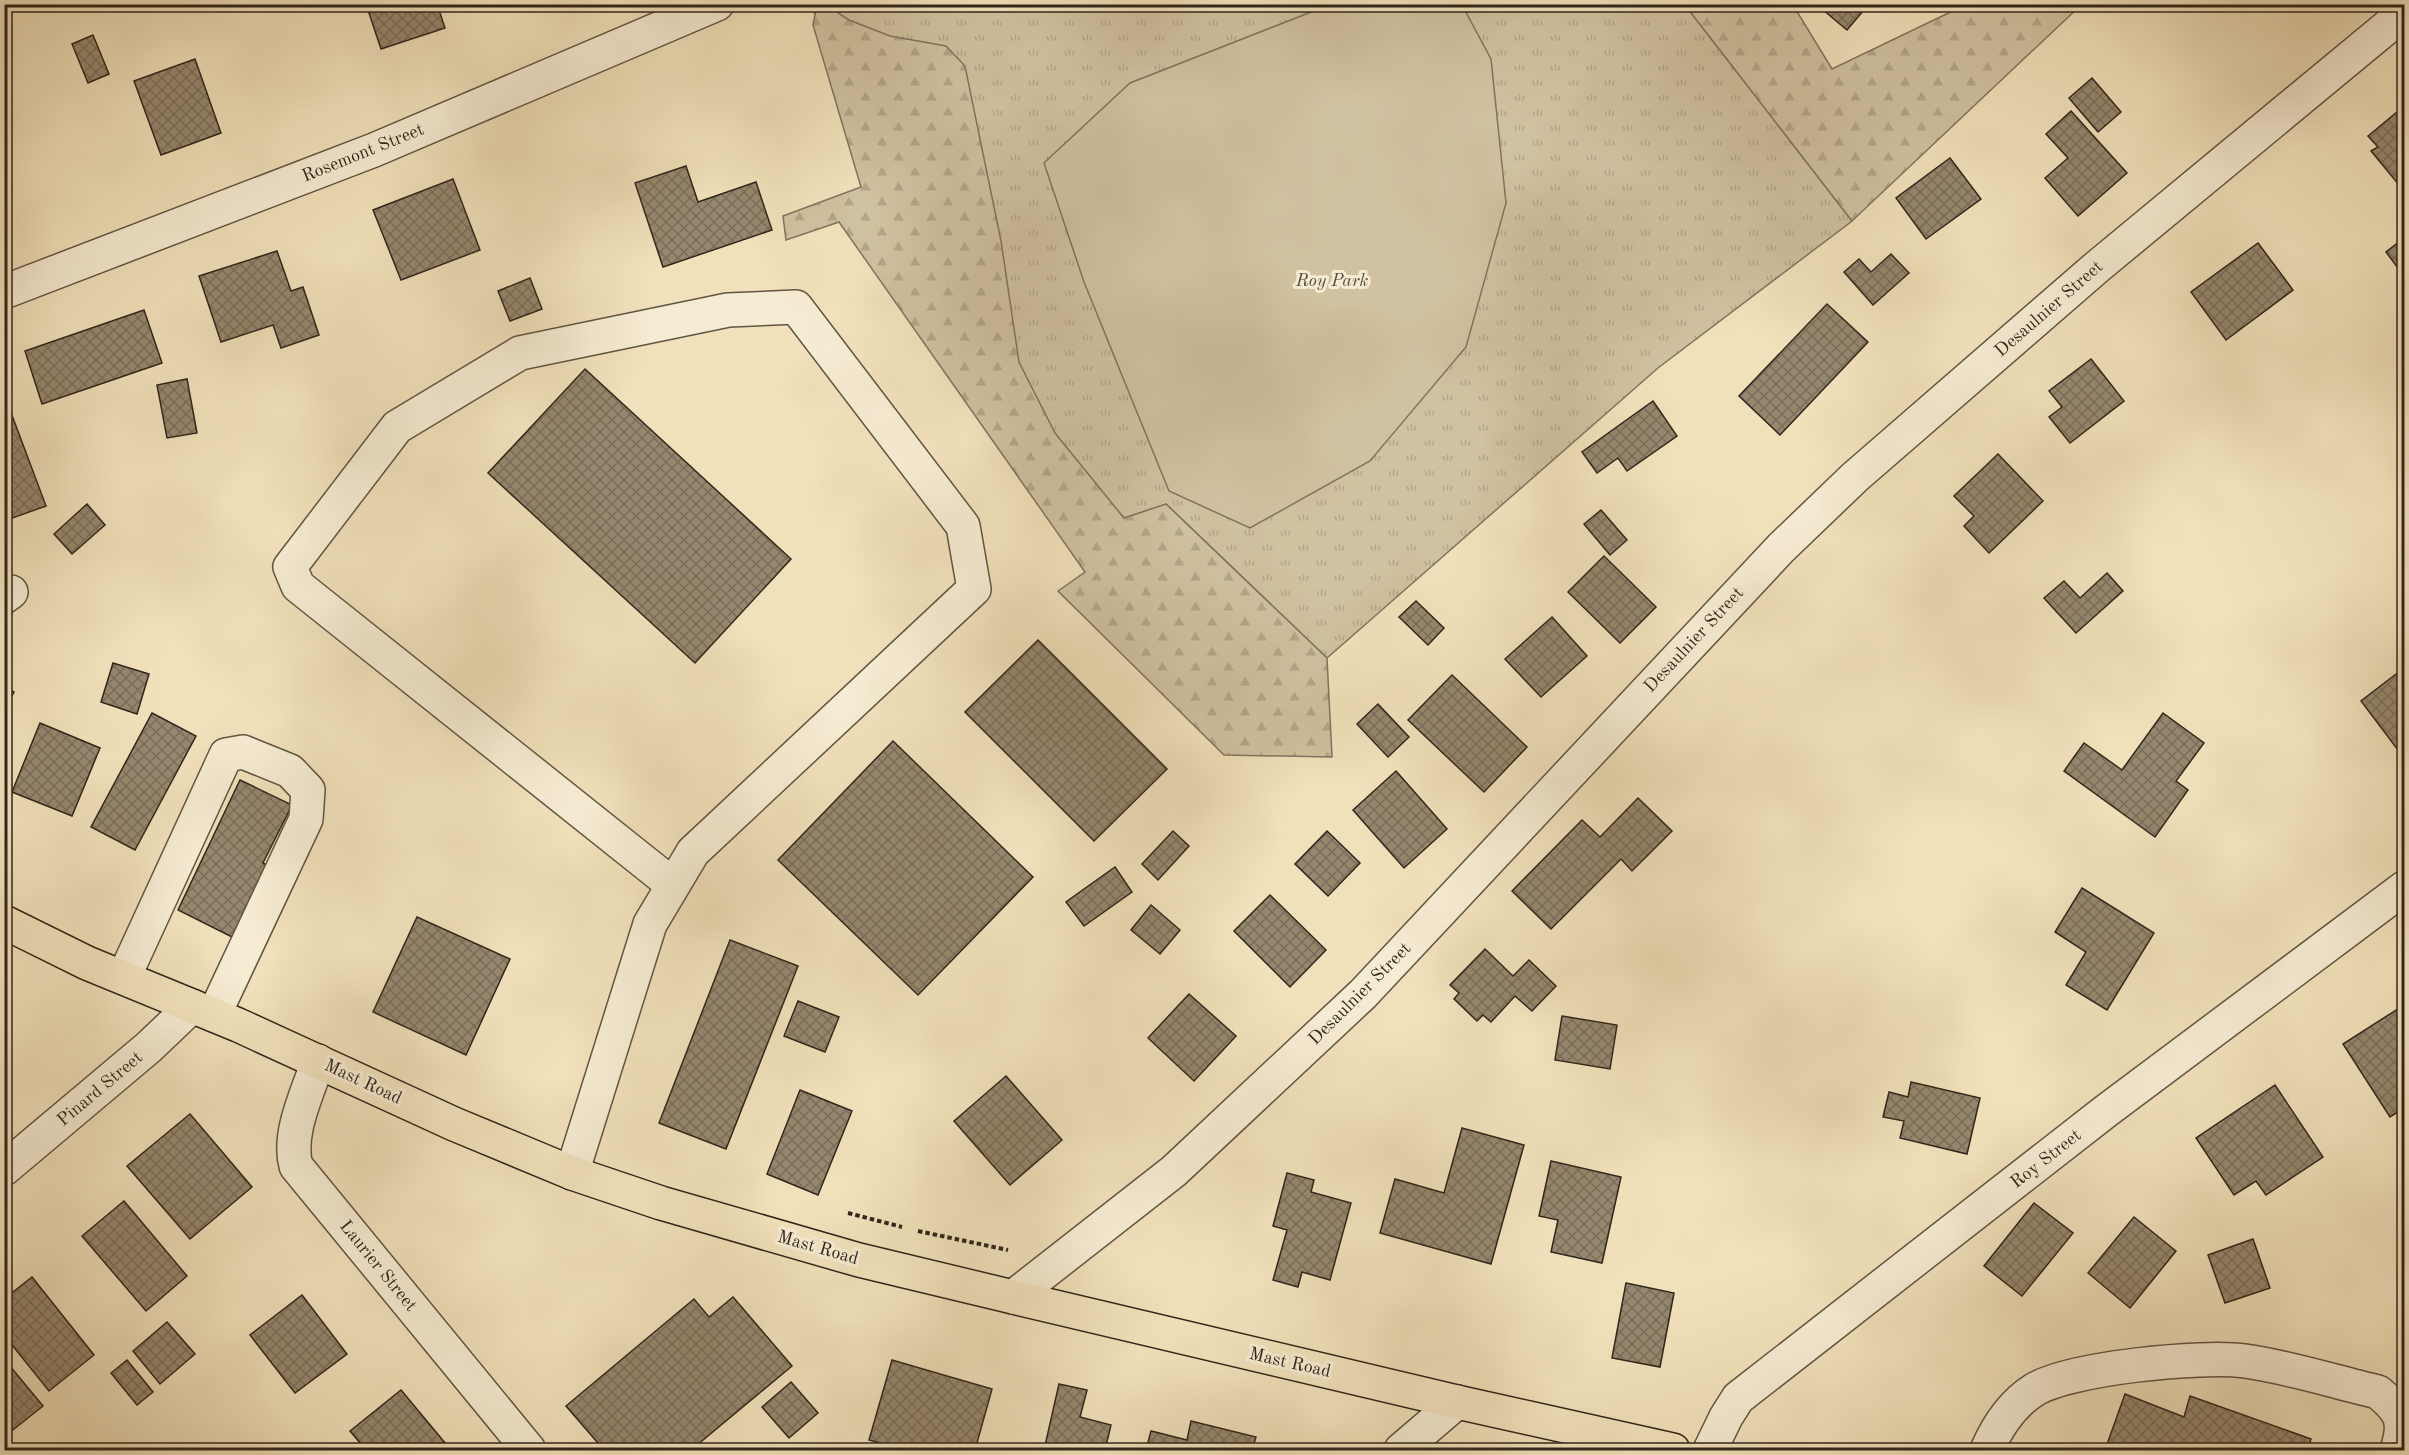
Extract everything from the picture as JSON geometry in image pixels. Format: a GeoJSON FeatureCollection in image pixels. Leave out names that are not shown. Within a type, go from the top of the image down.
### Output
{"type":"FeatureCollection","features":[{"type":"Feature","properties":{"kind":"main road","name":"Mast Road"},"geometry":{"type":"LineString","coordinates":[[4,922],[87,963],[203,1010],[454,1124],[572,1173],[661,1203],[859,1260],[1457,1402],[1673,1450]]}},
{"type":"Feature","properties":{"kind":"street","name":"Rosemont Street"},"geometry":{"type":"LineString","coordinates":[[4,292],[374,150],[717,4]]}},
{"type":"Feature","properties":{"kind":"street","name":"Desaulnier Street"},"geometry":{"type":"LineString","coordinates":[[1013,1297],[1174,1171],[1363,994],[1781,548],[1854,477],[2097,267],[2404,13]]}},
{"type":"Feature","properties":{"kind":"street"},"geometry":{"type":"LineString","coordinates":[[572,1173],[650,924],[693,852],[974,589],[963,526],[796,307],[728,310],[520,353],[397,427],[290,567],[298,586],[673,885]]}},
{"type":"Feature","properties":{"kind":"street"},"geometry":{"type":"LineString","coordinates":[[124,977],[226,755],[243,752],[290,771],[308,790],[306,819],[203,1010]]}},
{"type":"Feature","properties":{"kind":"street","name":"Roy Street"},"geometry":{"type":"LineString","coordinates":[[1710,1450],[1738,1398],[1754,1385],[2106,1112],[2404,888]]}},
{"type":"Feature","properties":{"kind":"street","name":"Pinard Street"},"geometry":{"type":"LineString","coordinates":[[4,1169],[149,1047],[203,1010]]}},
{"type":"Feature","properties":{"kind":"street","name":"Laurier Street"},"geometry":{"type":"LineString","coordinates":[[318,1061],[292,1152],[296,1166],[530,1450]]}},
{"type":"Feature","properties":{"kind":"street"},"geometry":{"type":"LineString","coordinates":[[1987,1450],[1994,1433],[2020,1402],[2049,1382],[2078,1374],[2208,1359],[2245,1361],[2378,1392],[2392,1404],[2400,1416],[2403,1431],[2397,1450]]}},
{"type":"Feature","properties":{"kind":"street"},"geometry":{"type":"LineString","coordinates":[[1401,1450],[1457,1402]]}},
{"type":"Feature","properties":{"kind":"path"},"geometry":{"type":"LineString","coordinates":[[839,1210],[903,1227]]}},
{"type":"Feature","properties":{"kind":"path"},"geometry":{"type":"LineString","coordinates":[[914,1230],[1017,1252]]}},
{"type":"Feature","properties":{"kind":"green space","name":"Roy Park"},"geometry":{"type":"Polygon","coordinates":[[[811,5],[1685,5],[1852,221],[1658,368],[1327,658],[1166,504],[1103,526],[886,184],[811,5]]]}},
{"type":"Feature","properties":{"kind":"green space"},"geometry":{"type":"Polygon","coordinates":[[[817,5],[826,5],[849,20],[890,36],[946,46],[965,66],[1001,241],[1019,362],[1055,433],[1124,518],[1166,504],[1327,658],[1332,757],[1224,755],[1058,591],[1085,572],[839,222],[786,240],[783,216],[861,187],[813,25],[817,5]]]}},
{"type":"Feature","properties":{"kind":"green space"},"geometry":{"type":"Polygon","coordinates":[[[1329,5],[1462,5],[1491,59],[1506,203],[1466,347],[1370,461],[1250,528],[1169,491],[1084,282],[1044,163],[1130,83],[1329,5]]]}},
{"type":"Feature","properties":{"kind":"green space"},"geometry":{"type":"Polygon","coordinates":[[[1685,5],[1793,5],[1832,69],[1965,5],[2081,5],[1852,221],[1685,5]]]}},
{"type":"Feature","properties":{"kind":"building"},"geometry":{"type":"Polygon","coordinates":[[[366,4],[437,4],[445,28],[381,49],[366,4]]]}},
{"type":"Feature","properties":{"kind":"building"},"geometry":{"type":"Polygon","coordinates":[[[1816,4],[1869,4],[1847,30],[1816,4]]]}},
{"type":"Feature","properties":{"kind":"building"},"geometry":{"type":"Polygon","coordinates":[[[93,35],[109,74],[88,83],[72,44],[93,35]]]}},
{"type":"Feature","properties":{"kind":"building"},"geometry":{"type":"Polygon","coordinates":[[[195,59],[221,133],[161,155],[134,81],[195,59]]]}},
{"type":"Feature","properties":{"kind":"building"},"geometry":{"type":"Polygon","coordinates":[[[2092,78],[2121,112],[2098,132],[2069,98],[2092,78]]]}},
{"type":"Feature","properties":{"kind":"building"},"geometry":{"type":"Polygon","coordinates":[[[2403,107],[2404,191],[2371,151],[2378,147],[2368,136],[2403,107]]]}},
{"type":"Feature","properties":{"kind":"building"},"geometry":{"type":"Polygon","coordinates":[[[2071,111],[2127,173],[2078,216],[2045,178],[2068,158],[2046,134],[2071,111]]]}},
{"type":"Feature","properties":{"kind":"building"},"geometry":{"type":"Polygon","coordinates":[[[1950,158],[1981,199],[1926,239],[1896,198],[1950,158]]]}},
{"type":"Feature","properties":{"kind":"building"},"geometry":{"type":"Polygon","coordinates":[[[686,166],[698,202],[756,182],[772,230],[663,267],[635,183],[686,166]]]}},
{"type":"Feature","properties":{"kind":"building"},"geometry":{"type":"Polygon","coordinates":[[[453,179],[480,250],[401,280],[373,210],[453,179]]]}},
{"type":"Feature","properties":{"kind":"building"},"geometry":{"type":"Polygon","coordinates":[[[2404,238],[2404,276],[2386,252],[2404,238]]]}},
{"type":"Feature","properties":{"kind":"building"},"geometry":{"type":"Polygon","coordinates":[[[2258,243],[2293,290],[2226,340],[2191,292],[2258,243]]]}},
{"type":"Feature","properties":{"kind":"building"},"geometry":{"type":"Polygon","coordinates":[[[277,251],[291,291],[303,287],[319,335],[281,348],[273,325],[221,342],[199,276],[277,251]]]}},
{"type":"Feature","properties":{"kind":"building"},"geometry":{"type":"Polygon","coordinates":[[[1891,254],[1909,273],[1873,305],[1844,272],[1859,259],[1871,272],[1891,254]]]}},
{"type":"Feature","properties":{"kind":"building"},"geometry":{"type":"Polygon","coordinates":[[[530,278],[542,309],[510,321],[498,291],[530,278]]]}},
{"type":"Feature","properties":{"kind":"building"},"geometry":{"type":"Polygon","coordinates":[[[1827,304],[1868,342],[1780,435],[1739,396],[1827,304]]]}},
{"type":"Feature","properties":{"kind":"building"},"geometry":{"type":"Polygon","coordinates":[[[144,310],[162,363],[42,404],[25,351],[144,310]]]}},
{"type":"Feature","properties":{"kind":"building"},"geometry":{"type":"Polygon","coordinates":[[[2091,359],[2124,401],[2070,443],[2049,417],[2062,407],[2049,391],[2091,359]]]}},
{"type":"Feature","properties":{"kind":"building"},"geometry":{"type":"Polygon","coordinates":[[[585,369],[791,559],[695,663],[488,473],[585,369]]]}},
{"type":"Feature","properties":{"kind":"building"},"geometry":{"type":"Polygon","coordinates":[[[187,379],[197,433],[167,438],[157,385],[187,379]]]}},
{"type":"Feature","properties":{"kind":"building"},"geometry":{"type":"Polygon","coordinates":[[[4,394],[46,506],[4,521],[4,394]]]}},
{"type":"Feature","properties":{"kind":"building"},"geometry":{"type":"Polygon","coordinates":[[[1653,401],[1677,436],[1627,471],[1618,458],[1597,473],[1582,452],[1653,401]]]}},
{"type":"Feature","properties":{"kind":"building"},"geometry":{"type":"Polygon","coordinates":[[[1998,454],[2043,501],[1989,553],[1964,526],[1974,516],[1954,496],[1998,454]]]}},
{"type":"Feature","properties":{"kind":"building"},"geometry":{"type":"Polygon","coordinates":[[[87,504],[105,525],[72,554],[54,534],[87,504]]]}},
{"type":"Feature","properties":{"kind":"building"},"geometry":{"type":"Polygon","coordinates":[[[1601,510],[1627,540],[1610,555],[1584,524],[1601,510]]]}},
{"type":"Feature","properties":{"kind":"building"},"geometry":{"type":"Polygon","coordinates":[[[1604,556],[1656,607],[1620,643],[1568,592],[1604,556]]]}},
{"type":"Feature","properties":{"kind":"building"},"geometry":{"type":"Polygon","coordinates":[[[2107,573],[2123,591],[2076,633],[2044,598],[2064,581],[2080,598],[2107,573]]]}},
{"type":"Feature","properties":{"kind":"building"},"geometry":{"type":"Polygon","coordinates":[[[1416,601],[1444,628],[1428,645],[1399,617],[1416,601]]]}},
{"type":"Feature","properties":{"kind":"building"},"geometry":{"type":"Polygon","coordinates":[[[1552,617],[1587,656],[1541,697],[1505,659],[1552,617]]]}},
{"type":"Feature","properties":{"kind":"building"},"geometry":{"type":"Polygon","coordinates":[[[1038,640],[1167,769],[1094,841],[965,712],[1038,640]]]}},
{"type":"Feature","properties":{"kind":"building"},"geometry":{"type":"Polygon","coordinates":[[[113,663],[149,674],[137,714],[101,702],[113,663]]]}},
{"type":"Feature","properties":{"kind":"building"},"geometry":{"type":"Polygon","coordinates":[[[2404,668],[2404,758],[2361,701],[2404,668]]]}},
{"type":"Feature","properties":{"kind":"building"},"geometry":{"type":"Polygon","coordinates":[[[1452,675],[1527,747],[1484,792],[1408,720],[1452,675]]]}},
{"type":"Feature","properties":{"kind":"building"},"geometry":{"type":"Polygon","coordinates":[[[4,688],[14,692],[4,712],[4,688]]]}},
{"type":"Feature","properties":{"kind":"building"},"geometry":{"type":"Polygon","coordinates":[[[1378,704],[1409,737],[1388,757],[1357,724],[1378,704]]]}},
{"type":"Feature","properties":{"kind":"building"},"geometry":{"type":"Polygon","coordinates":[[[152,713],[196,736],[135,850],[91,827],[152,713]]]}},
{"type":"Feature","properties":{"kind":"building"},"geometry":{"type":"Polygon","coordinates":[[[2163,713],[2204,743],[2176,781],[2188,790],[2155,837],[2064,771],[2084,743],[2122,770],[2163,713]]]}},
{"type":"Feature","properties":{"kind":"building"},"geometry":{"type":"Polygon","coordinates":[[[40,723],[100,748],[72,816],[12,792],[40,723]]]}},
{"type":"Feature","properties":{"kind":"building"},"geometry":{"type":"Polygon","coordinates":[[[893,741],[1033,877],[918,995],[778,860],[893,741]]]}},
{"type":"Feature","properties":{"kind":"building"},"geometry":{"type":"Polygon","coordinates":[[[1396,771],[1447,829],[1404,868],[1353,810],[1396,771]]]}},
{"type":"Feature","properties":{"kind":"building"},"geometry":{"type":"Polygon","coordinates":[[[240,780],[292,805],[263,863],[269,866],[234,938],[178,910],[240,780]]]}},
{"type":"Feature","properties":{"kind":"building"},"geometry":{"type":"Polygon","coordinates":[[[1638,798],[1672,831],[1632,871],[1621,859],[1551,929],[1512,891],[1582,820],[1600,837],[1638,798]]]}},
{"type":"Feature","properties":{"kind":"building"},"geometry":{"type":"Polygon","coordinates":[[[1173,831],[1189,846],[1158,880],[1142,864],[1173,831]]]}},
{"type":"Feature","properties":{"kind":"building"},"geometry":{"type":"Polygon","coordinates":[[[1327,831],[1360,863],[1328,896],[1295,864],[1327,831]]]}},
{"type":"Feature","properties":{"kind":"building"},"geometry":{"type":"Polygon","coordinates":[[[1115,867],[1132,892],[1084,926],[1066,902],[1115,867]]]}},
{"type":"Feature","properties":{"kind":"building"},"geometry":{"type":"Polygon","coordinates":[[[2082,888],[2154,933],[2107,1010],[2066,985],[2086,952],[2055,932],[2082,888]]]}},
{"type":"Feature","properties":{"kind":"building"},"geometry":{"type":"Polygon","coordinates":[[[1270,895],[1326,950],[1290,987],[1234,931],[1270,895]]]}},
{"type":"Feature","properties":{"kind":"building"},"geometry":{"type":"Polygon","coordinates":[[[1151,905],[1180,930],[1160,954],[1131,930],[1151,905]]]}},
{"type":"Feature","properties":{"kind":"building"},"geometry":{"type":"Polygon","coordinates":[[[417,917],[510,959],[466,1055],[373,1012],[417,917]]]}},
{"type":"Feature","properties":{"kind":"building"},"geometry":{"type":"Polygon","coordinates":[[[730,940],[798,966],[726,1149],[659,1123],[730,940]]]}},
{"type":"Feature","properties":{"kind":"building"},"geometry":{"type":"Polygon","coordinates":[[[1485,949],[1513,976],[1529,960],[1556,986],[1532,1011],[1515,996],[1491,1022],[1483,1015],[1477,1021],[1454,999],[1459,993],[1450,985],[1485,949]]]}},
{"type":"Feature","properties":{"kind":"building"},"geometry":{"type":"Polygon","coordinates":[[[1189,994],[1236,1036],[1194,1081],[1148,1038],[1189,994]]]}},
{"type":"Feature","properties":{"kind":"building"},"geometry":{"type":"Polygon","coordinates":[[[798,1001],[839,1017],[825,1052],[784,1036],[798,1001]]]}},
{"type":"Feature","properties":{"kind":"building"},"geometry":{"type":"Polygon","coordinates":[[[2404,1005],[2404,1108],[2390,1117],[2343,1044],[2404,1005]]]}},
{"type":"Feature","properties":{"kind":"building"},"geometry":{"type":"Polygon","coordinates":[[[1562,1016],[1617,1025],[1610,1069],[1555,1060],[1562,1016]]]}},
{"type":"Feature","properties":{"kind":"building"},"geometry":{"type":"Polygon","coordinates":[[[1006,1076],[1062,1140],[1010,1185],[954,1121],[1006,1076]]]}},
{"type":"Feature","properties":{"kind":"building"},"geometry":{"type":"Polygon","coordinates":[[[1911,1082],[1980,1098],[1967,1154],[1900,1138],[1904,1121],[1883,1117],[1889,1092],[1908,1097],[1911,1082]]]}},
{"type":"Feature","properties":{"kind":"building"},"geometry":{"type":"Polygon","coordinates":[[[2275,1085],[2323,1157],[2266,1195],[2256,1181],[2234,1195],[2196,1138],[2275,1085]]]}},
{"type":"Feature","properties":{"kind":"building"},"geometry":{"type":"Polygon","coordinates":[[[800,1090],[852,1111],[818,1195],[767,1174],[800,1090]]]}},
{"type":"Feature","properties":{"kind":"building"},"geometry":{"type":"Polygon","coordinates":[[[190,1114],[252,1187],[190,1239],[127,1166],[190,1114]]]}},
{"type":"Feature","properties":{"kind":"building"},"geometry":{"type":"Polygon","coordinates":[[[1462,1128],[1524,1145],[1491,1264],[1380,1233],[1395,1179],[1444,1193],[1462,1128]]]}},
{"type":"Feature","properties":{"kind":"building"},"geometry":{"type":"Polygon","coordinates":[[[1551,1161],[1621,1177],[1602,1263],[1551,1252],[1558,1220],[1539,1216],[1551,1161]]]}},
{"type":"Feature","properties":{"kind":"building"},"geometry":{"type":"Polygon","coordinates":[[[1287,1173],[1314,1180],[1311,1192],[1351,1203],[1330,1280],[1302,1272],[1298,1287],[1273,1280],[1287,1230],[1273,1226],[1287,1173]]]}},
{"type":"Feature","properties":{"kind":"building"},"geometry":{"type":"Polygon","coordinates":[[[124,1201],[187,1276],[146,1311],[82,1236],[124,1201]]]}},
{"type":"Feature","properties":{"kind":"building"},"geometry":{"type":"Polygon","coordinates":[[[2034,1203],[2073,1233],[2022,1296],[1984,1266],[2034,1203]]]}},
{"type":"Feature","properties":{"kind":"building"},"geometry":{"type":"Polygon","coordinates":[[[2134,1217],[2176,1251],[2130,1308],[2088,1273],[2134,1217]]]}},
{"type":"Feature","properties":{"kind":"building"},"geometry":{"type":"Polygon","coordinates":[[[2253,1239],[2270,1288],[2225,1303],[2208,1255],[2253,1239]]]}},
{"type":"Feature","properties":{"kind":"building"},"geometry":{"type":"Polygon","coordinates":[[[32,1277],[94,1355],[49,1391],[4,1335],[4,1299],[32,1277]]]}},
{"type":"Feature","properties":{"kind":"building"},"geometry":{"type":"Polygon","coordinates":[[[1626,1283],[1674,1293],[1660,1367],[1612,1358],[1626,1283]]]}},
{"type":"Feature","properties":{"kind":"building"},"geometry":{"type":"Polygon","coordinates":[[[302,1295],[347,1354],[295,1393],[250,1335],[302,1295]]]}},
{"type":"Feature","properties":{"kind":"building"},"geometry":{"type":"Polygon","coordinates":[[[733,1297],[792,1366],[691,1450],[604,1450],[566,1406],[694,1299],[709,1317],[733,1297]]]}},
{"type":"Feature","properties":{"kind":"building"},"geometry":{"type":"Polygon","coordinates":[[[167,1322],[195,1354],[160,1384],[133,1351],[167,1322]]]}},
{"type":"Feature","properties":{"kind":"building"},"geometry":{"type":"Polygon","coordinates":[[[4,1359],[43,1406],[4,1437],[4,1359]]]}},
{"type":"Feature","properties":{"kind":"building"},"geometry":{"type":"Polygon","coordinates":[[[127,1360],[153,1392],[137,1405],[111,1373],[127,1360]]]}},
{"type":"Feature","properties":{"kind":"building"},"geometry":{"type":"Polygon","coordinates":[[[892,1360],[992,1389],[975,1450],[905,1450],[869,1440],[892,1360]]]}},
{"type":"Feature","properties":{"kind":"building"},"geometry":{"type":"Polygon","coordinates":[[[791,1382],[818,1413],[789,1438],[762,1407],[791,1382]]]}},
{"type":"Feature","properties":{"kind":"building"},"geometry":{"type":"Polygon","coordinates":[[[1059,1384],[1087,1390],[1080,1417],[1111,1425],[1105,1450],[1044,1450],[1059,1384]]]}},
{"type":"Feature","properties":{"kind":"building"},"geometry":{"type":"Polygon","coordinates":[[[401,1390],[451,1450],[366,1450],[350,1431],[401,1390]]]}},
{"type":"Feature","properties":{"kind":"building"},"geometry":{"type":"Polygon","coordinates":[[[2125,1394],[2184,1417],[2190,1396],[2311,1439],[2308,1450],[2105,1450],[2125,1394]]]}},
{"type":"Feature","properties":{"kind":"building"},"geometry":{"type":"Polygon","coordinates":[[[1191,1421],[1256,1437],[1252,1450],[1146,1450],[1151,1431],[1187,1440],[1191,1421]]]}}]}
